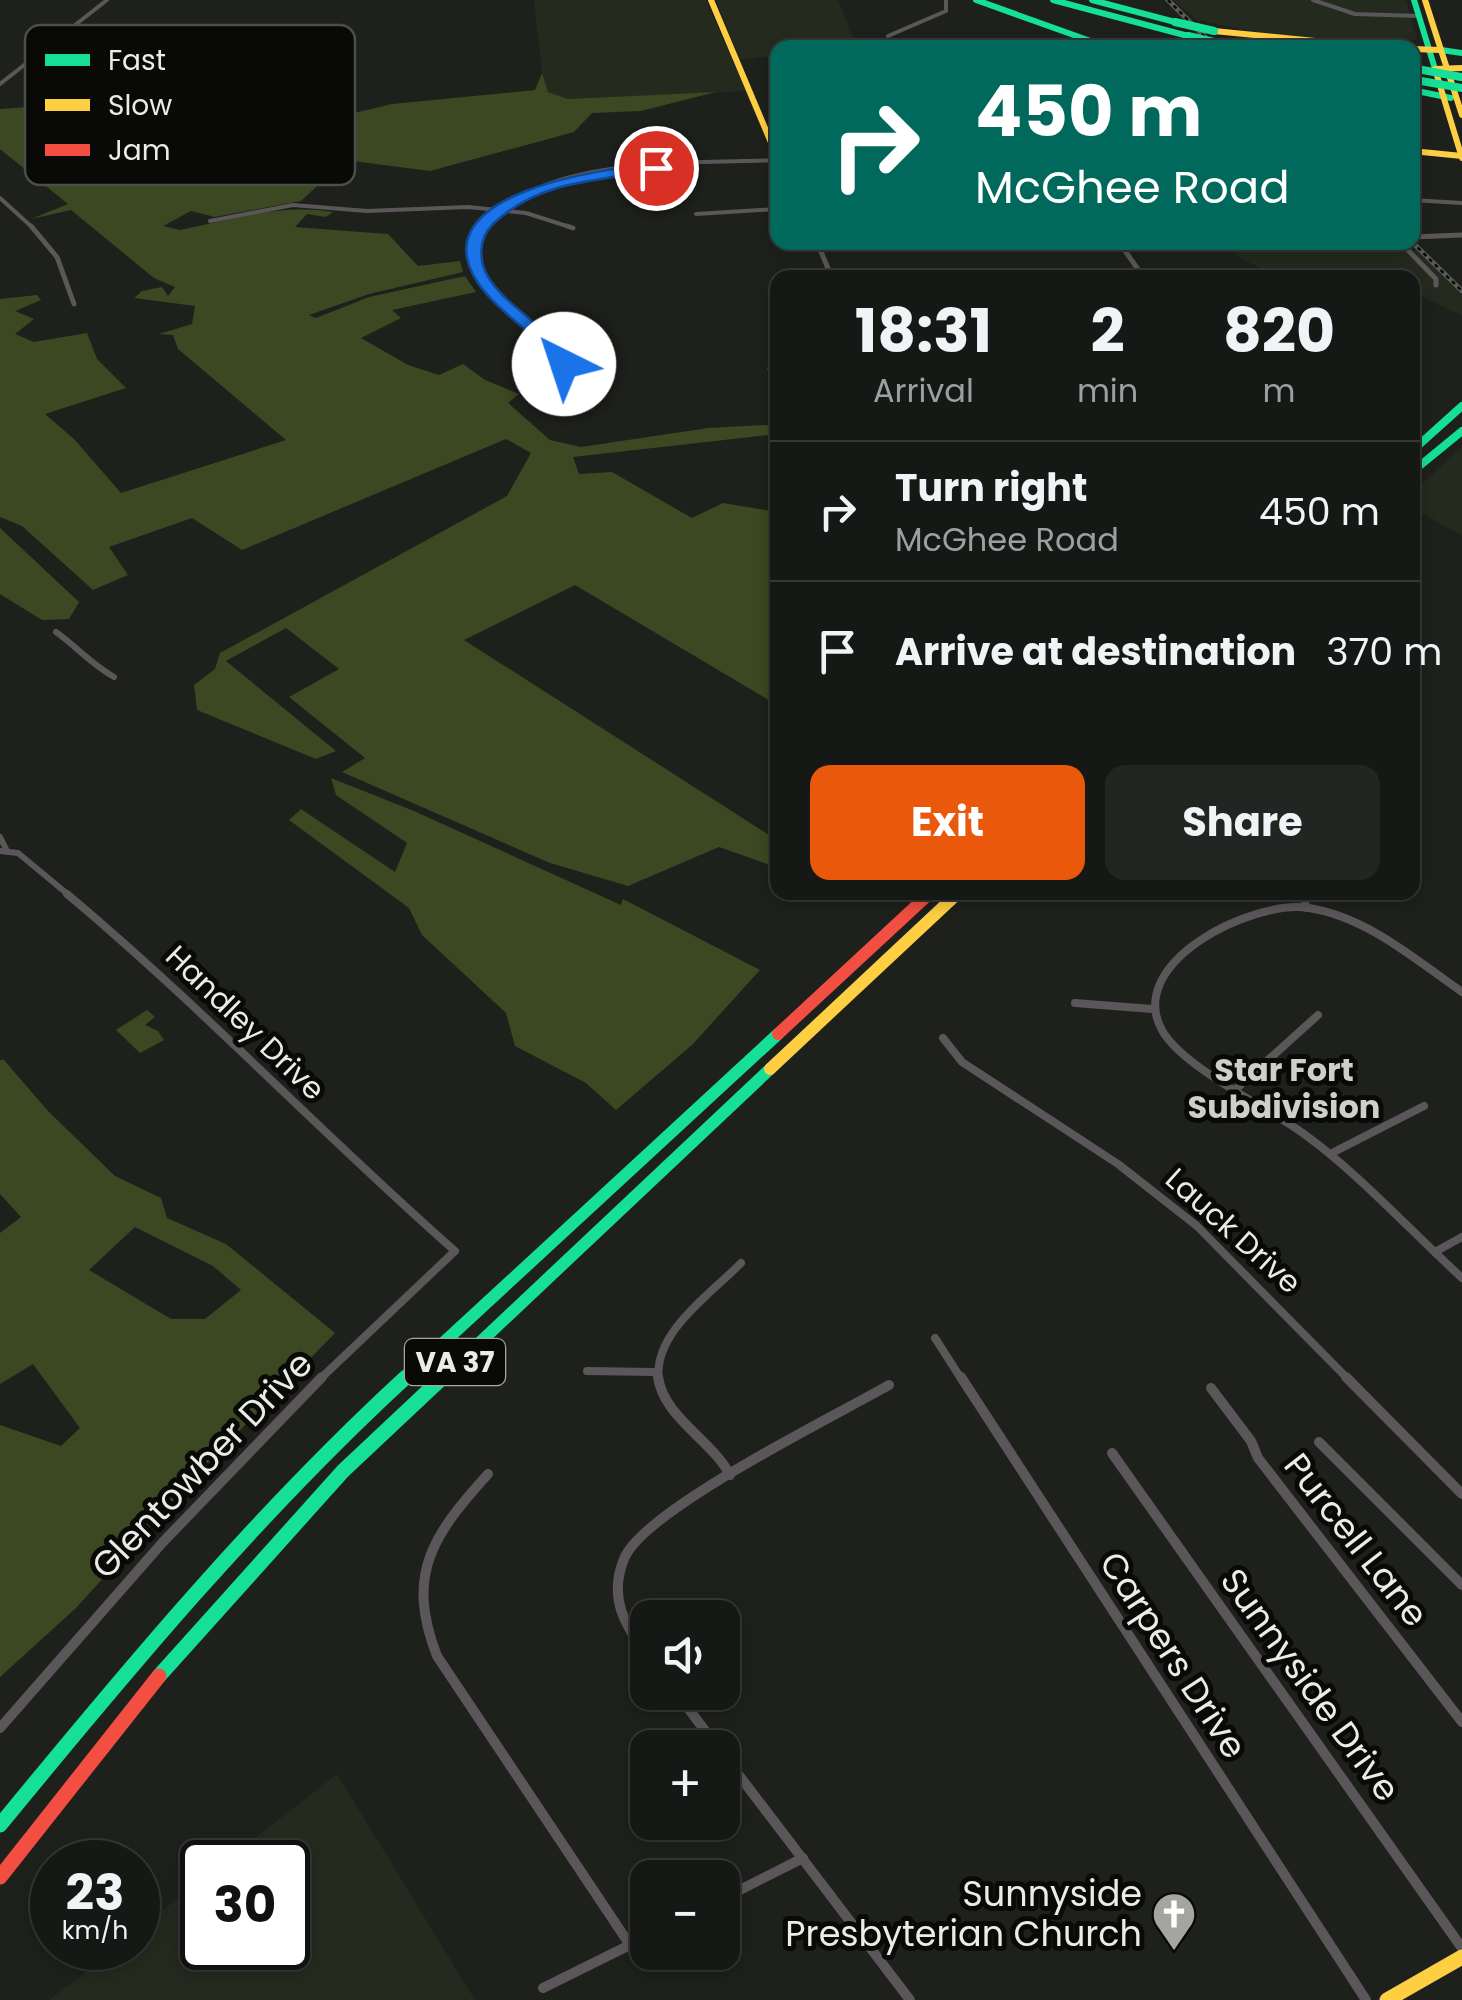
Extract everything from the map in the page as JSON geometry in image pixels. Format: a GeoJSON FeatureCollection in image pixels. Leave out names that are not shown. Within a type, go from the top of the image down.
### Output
{"type":"FeatureCollection","features":[{"type":"Feature","properties":{"kind":"main road"},"geometry":{"type":"LineString","coordinates":[[711,0],[770,141]]}},
{"type":"Feature","properties":{"kind":"main road"},"geometry":{"type":"LineString","coordinates":[[976,0],[1084,40]]}},
{"type":"Feature","properties":{"kind":"main road"},"geometry":{"type":"LineString","coordinates":[[1053,0],[1205,40]]}},
{"type":"Feature","properties":{"kind":"main road"},"geometry":{"type":"LineString","coordinates":[[1092,0],[1257,40]]}},
{"type":"Feature","properties":{"kind":"main road"},"geometry":{"type":"LineString","coordinates":[[1414,0],[1446,62]]}},
{"type":"Feature","properties":{"kind":"main road"},"geometry":{"type":"LineString","coordinates":[[1420,152],[1462,156],[1457,105],[1425,0]]}},
{"type":"Feature","properties":{"kind":"main road"},"geometry":{"type":"LineString","coordinates":[[1214,31],[1275,40]]}},
{"type":"Feature","properties":{"kind":"main road"},"geometry":{"type":"LineString","coordinates":[[1420,52],[1446,62]]}},
{"type":"Feature","properties":{"kind":"main road"},"geometry":{"type":"LineString","coordinates":[[1446,62],[1462,53]]}},
{"type":"Feature","properties":{"kind":"main road"},"geometry":{"type":"LineString","coordinates":[[1420,80],[1462,77]]}},
{"type":"Feature","properties":{"kind":"main road"},"geometry":{"type":"LineString","coordinates":[[1420,82],[1457,105]]}},
{"type":"Feature","properties":{"kind":"main road"},"geometry":{"type":"LineString","coordinates":[[1420,83],[1438,98],[1457,105]]}},
{"type":"Feature","properties":{"kind":"main road"},"geometry":{"type":"LineString","coordinates":[[1420,444],[1462,406]]}},
{"type":"Feature","properties":{"kind":"main road"},"geometry":{"type":"LineString","coordinates":[[1420,467],[1462,433]]}},
{"type":"Feature","properties":{"kind":"main road","name":"VA 37"},"geometry":{"type":"LineString","coordinates":[[0,1825],[162,1627],[330,1447],[922,900]]}},
{"type":"Feature","properties":{"kind":"main road","name":"VA 37"},"geometry":{"type":"LineString","coordinates":[[0,1879],[186,1642],[343,1471],[950,900]]}},
{"type":"Feature","properties":{"kind":"main road"},"geometry":{"type":"LineString","coordinates":[[1387,2000],[1462,1957]]}},
{"type":"Feature","properties":{"kind":"street"},"geometry":{"type":"LineString","coordinates":[[76,25],[108,0]]}},
{"type":"Feature","properties":{"kind":"street"},"geometry":{"type":"LineString","coordinates":[[888,36],[946,11],[946,0]]}},
{"type":"Feature","properties":{"kind":"street"},"geometry":{"type":"LineString","coordinates":[[1317,1],[1363,15],[1419,16]]}},
{"type":"Feature","properties":{"kind":"street"},"geometry":{"type":"LineString","coordinates":[[0,84],[25,65]]}},
{"type":"Feature","properties":{"kind":"street"},"geometry":{"type":"LineString","coordinates":[[564,364],[556,348],[492,292],[478,269],[473,250],[486,221],[499,209],[540,188],[594,174],[770,161]]}},
{"type":"Feature","properties":{"kind":"street"},"geometry":{"type":"LineString","coordinates":[[0,198],[56,254],[74,304]]}},
{"type":"Feature","properties":{"kind":"street"},"geometry":{"type":"LineString","coordinates":[[1420,200],[1462,203]]}},
{"type":"Feature","properties":{"kind":"street"},"geometry":{"type":"LineString","coordinates":[[210,221],[299,205],[350,211],[460,206],[499,209],[573,228]]}},
{"type":"Feature","properties":{"kind":"street"},"geometry":{"type":"LineString","coordinates":[[696,214],[770,209]]}},
{"type":"Feature","properties":{"kind":"street"},"geometry":{"type":"LineString","coordinates":[[1420,238],[1462,235]]}},
{"type":"Feature","properties":{"kind":"street"},"geometry":{"type":"LineString","coordinates":[[1408,250],[1436,279],[1436,284]]}},
{"type":"Feature","properties":{"kind":"street"},"geometry":{"type":"LineString","coordinates":[[56,632],[89,663],[114,677]]}},
{"type":"Feature","properties":{"kind":"street","name":"Handley Drive"},"geometry":{"type":"LineString","coordinates":[[0,837],[3,851],[18,853],[159,971],[383,1188],[455,1251]]}},
{"type":"Feature","properties":{"kind":"street"},"geometry":{"type":"LineString","coordinates":[[1305,900],[1306,908]]}},
{"type":"Feature","properties":{"kind":"street"},"geometry":{"type":"LineString","coordinates":[[1462,992],[1363,928],[1306,908],[1253,913],[1180,956],[1162,974],[1152,1009],[1173,1044],[1330,1154],[1462,1278]]}},
{"type":"Feature","properties":{"kind":"street"},"geometry":{"type":"LineString","coordinates":[[1075,1003],[1152,1009]]}},
{"type":"Feature","properties":{"kind":"street"},"geometry":{"type":"LineString","coordinates":[[1236,1089],[1318,1016]]}},
{"type":"Feature","properties":{"kind":"street","name":"Lauck Drive"},"geometry":{"type":"LineString","coordinates":[[943,1038],[962,1062],[1118,1164],[1197,1226],[1462,1494]]}},
{"type":"Feature","properties":{"kind":"street"},"geometry":{"type":"LineString","coordinates":[[1330,1154],[1424,1106]]}},
{"type":"Feature","properties":{"kind":"street"},"geometry":{"type":"LineString","coordinates":[[1435,1252],[1462,1237]]}},
{"type":"Feature","properties":{"kind":"street","name":"Glentowber Drive"},"geometry":{"type":"LineString","coordinates":[[0,1728],[228,1474],[455,1251]]}},
{"type":"Feature","properties":{"kind":"street"},"geometry":{"type":"LineString","coordinates":[[730,1475],[719,1455],[664,1400],[656,1372],[666,1340],[741,1264]]}},
{"type":"Feature","properties":{"kind":"street","name":"Carpers Drive"},"geometry":{"type":"LineString","coordinates":[[934,1338],[1366,2000]]}},
{"type":"Feature","properties":{"kind":"street"},"geometry":{"type":"LineString","coordinates":[[587,1371],[656,1372]]}},
{"type":"Feature","properties":{"kind":"street"},"geometry":{"type":"LineString","coordinates":[[630,1629],[619,1612],[616,1586],[623,1560],[649,1524],[889,1385]]}},
{"type":"Feature","properties":{"kind":"street","name":"Purcell Lane"},"geometry":{"type":"LineString","coordinates":[[1212,1388],[1258,1458],[1462,1722]]}},
{"type":"Feature","properties":{"kind":"street"},"geometry":{"type":"LineString","coordinates":[[1319,1442],[1462,1585]]}},
{"type":"Feature","properties":{"kind":"street","name":"Sunnyside Drive"},"geometry":{"type":"LineString","coordinates":[[1112,1453],[1462,1948]]}},
{"type":"Feature","properties":{"kind":"street"},"geometry":{"type":"LineString","coordinates":[[488,1474],[446,1522],[429,1551],[420,1580],[424,1625],[437,1656],[630,1945],[543,1988]]}},
{"type":"Feature","properties":{"kind":"street"},"geometry":{"type":"LineString","coordinates":[[690,1710],[705,1730]]}},
{"type":"Feature","properties":{"kind":"street"},"geometry":{"type":"LineString","coordinates":[[740,1776],[910,2000]]}},
{"type":"Feature","properties":{"kind":"street"},"geometry":{"type":"LineString","coordinates":[[740,1889],[803,1858]]}},
{"type":"Feature","properties":{"kind":"shaded area"},"geometry":{"type":"Polygon","coordinates":[[[534,0],[706,0],[746,91],[568,99],[548,92],[542,73],[534,0]]]}},
{"type":"Feature","properties":{"kind":"shaded area"},"geometry":{"type":"Polygon","coordinates":[[[716,0],[838,0],[854,40],[770,40],[770,57],[740,59],[716,0]]]}},
{"type":"Feature","properties":{"kind":"shaded area"},"geometry":{"type":"Polygon","coordinates":[[[1173,0],[1406,0],[1417,40],[1335,40],[1258,33],[1197,20],[1173,0]]]}},
{"type":"Feature","properties":{"kind":"shaded area"},"geometry":{"type":"Polygon","coordinates":[[[1232,250],[1416,250],[1462,295],[1462,316],[1420,295],[1420,270],[1265,270],[1232,250]]]}},
{"type":"Feature","properties":{"kind":"shaded area"},"geometry":{"type":"Polygon","coordinates":[[[1462,447],[1462,535],[1420,513],[1420,486],[1462,447]]]}},
{"type":"Feature","properties":{"kind":"shaded area"},"geometry":{"type":"Polygon","coordinates":[[[337,1774],[475,2000],[49,2000],[88,1970],[160,1970],[160,1912],[180,1897],[180,1970],[310,1970],[310,1840],[252,1840],[337,1774]]]}},
{"type":"Feature","properties":{"kind":"green space"},"geometry":{"type":"Polygon","coordinates":[[[542,73],[548,92],[568,99],[716,92],[641,111],[592,113],[574,132],[430,171],[355,161],[355,113],[392,104],[535,90],[542,73]]]}},
{"type":"Feature","properties":{"kind":"green space"},"geometry":{"type":"Polygon","coordinates":[[[25,107],[25,169],[0,149],[0,109],[25,107]]]}},
{"type":"Feature","properties":{"kind":"green space"},"geometry":{"type":"Polygon","coordinates":[[[45,185],[318,185],[301,201],[215,217],[191,211],[163,226],[180,230],[275,211],[333,212],[326,217],[307,214],[295,227],[388,234],[418,266],[460,261],[463,272],[369,294],[309,315],[316,318],[369,297],[465,276],[476,292],[392,310],[401,318],[361,338],[408,365],[439,375],[463,364],[485,380],[519,394],[508,403],[550,440],[581,447],[708,428],[770,426],[770,435],[573,457],[579,474],[612,472],[692,518],[723,503],[770,511],[770,701],[575,585],[464,640],[770,836],[770,865],[719,847],[628,886],[550,863],[342,772],[365,758],[289,697],[339,669],[286,628],[226,661],[336,751],[316,759],[197,710],[194,685],[215,669],[220,653],[507,496],[531,453],[506,439],[242,550],[192,518],[109,547],[128,575],[93,590],[22,526],[0,517],[0,299],[37,295],[41,300],[15,311],[34,319],[15,334],[34,342],[87,333],[97,359],[126,388],[45,414],[74,439],[121,493],[286,440],[178,349],[173,335],[159,334],[192,324],[195,306],[134,298],[142,291],[162,287],[168,296],[175,287],[154,278],[71,210],[31,219],[68,204],[45,185]]]}},
{"type":"Feature","properties":{"kind":"green space"},"geometry":{"type":"Polygon","coordinates":[[[0,528],[79,602],[69,619],[42,620],[0,594],[0,528]]]}},
{"type":"Feature","properties":{"kind":"green space"},"geometry":{"type":"Polygon","coordinates":[[[331,778],[414,811],[621,905],[623,899],[760,970],[693,1044],[616,1110],[586,1083],[515,1046],[506,1013],[422,935],[409,908],[289,820],[301,809],[395,872],[407,843],[336,795],[331,778]]]}},
{"type":"Feature","properties":{"kind":"green space"},"geometry":{"type":"Polygon","coordinates":[[[147,1010],[155,1017],[145,1025],[158,1031],[164,1040],[140,1053],[116,1030],[147,1010]]]}},
{"type":"Feature","properties":{"kind":"green space"},"geometry":{"type":"Polygon","coordinates":[[[0,1060],[4,1060],[48,1111],[115,1176],[161,1198],[167,1218],[226,1244],[335,1333],[208,1463],[76,1608],[0,1677],[0,1425],[61,1446],[80,1428],[33,1364],[0,1384],[0,1233],[21,1217],[0,1194],[0,1060]],[[135,1227],[89,1270],[171,1319],[205,1319],[241,1290],[213,1266],[135,1227]]]}},
{"type":"Feature","properties":{"kind":"railway"},"geometry":{"type":"LineString","coordinates":[[1168,0],[1208,40]]}},
{"type":"Feature","properties":{"kind":"railway"},"geometry":{"type":"LineString","coordinates":[[1420,250],[1462,291]]}},
{"type":"Feature","properties":{"kind":"traffic: fast"},"geometry":{"type":"LineString","coordinates":[[976,0],[1088,40]]}},
{"type":"Feature","properties":{"kind":"traffic: fast"},"geometry":{"type":"LineString","coordinates":[[1053,0],[1188,36]]}},
{"type":"Feature","properties":{"kind":"traffic: fast"},"geometry":{"type":"LineString","coordinates":[[1092,0],[1175,22]]}},
{"type":"Feature","properties":{"kind":"traffic: fast"},"geometry":{"type":"LineString","coordinates":[[1414,0],[1435,69]]}},
{"type":"Feature","properties":{"kind":"traffic: fast"},"geometry":{"type":"LineString","coordinates":[[1175,22],[1214,31]]}},
{"type":"Feature","properties":{"kind":"traffic: fast"},"geometry":{"type":"LineString","coordinates":[[1188,36],[1205,40]]}},
{"type":"Feature","properties":{"kind":"traffic: fast"},"geometry":{"type":"LineString","coordinates":[[1441,50],[1462,53]]}},
{"type":"Feature","properties":{"kind":"traffic: fast"},"geometry":{"type":"LineString","coordinates":[[1420,70],[1461,77]]}},
{"type":"Feature","properties":{"kind":"traffic: fast"},"geometry":{"type":"LineString","coordinates":[[1421,81],[1462,88]]}},
{"type":"Feature","properties":{"kind":"traffic: fast"},"geometry":{"type":"LineString","coordinates":[[1420,92],[1451,98]]}},
{"type":"Feature","properties":{"kind":"traffic: fast"},"geometry":{"type":"LineString","coordinates":[[1420,444],[1462,406]]}},
{"type":"Feature","properties":{"kind":"traffic: fast"},"geometry":{"type":"LineString","coordinates":[[1420,465],[1462,431]]}},
{"type":"Feature","properties":{"kind":"traffic: fast"},"geometry":{"type":"LineString","coordinates":[[0,1825],[163,1627],[330,1447],[778,1034]]}},
{"type":"Feature","properties":{"kind":"traffic: fast"},"geometry":{"type":"LineString","coordinates":[[159,1676],[343,1471],[770,1069]]}},
{"type":"Feature","properties":{"kind":"traffic: slow"},"geometry":{"type":"LineString","coordinates":[[711,0],[770,140]]}},
{"type":"Feature","properties":{"kind":"traffic: slow"},"geometry":{"type":"LineString","coordinates":[[1425,0],[1441,50]]}},
{"type":"Feature","properties":{"kind":"traffic: slow"},"geometry":{"type":"LineString","coordinates":[[1214,31],[1305,40]]}},
{"type":"Feature","properties":{"kind":"traffic: slow"},"geometry":{"type":"LineString","coordinates":[[1420,49],[1441,50],[1462,115]]}},
{"type":"Feature","properties":{"kind":"traffic: slow"},"geometry":{"type":"LineString","coordinates":[[1462,68],[1435,69],[1462,158]]}},
{"type":"Feature","properties":{"kind":"traffic: slow"},"geometry":{"type":"LineString","coordinates":[[1420,152],[1462,156]]}},
{"type":"Feature","properties":{"kind":"traffic: slow"},"geometry":{"type":"LineString","coordinates":[[770,1069],[950,900]]}},
{"type":"Feature","properties":{"kind":"traffic: slow"},"geometry":{"type":"LineString","coordinates":[[1387,2000],[1462,1957]]}},
{"type":"Feature","properties":{"kind":"traffic: jam"},"geometry":{"type":"LineString","coordinates":[[778,1034],[922,900]]}},
{"type":"Feature","properties":{"kind":"traffic: jam"},"geometry":{"type":"LineString","coordinates":[[0,1877],[159,1676]]}},
{"type":"Feature","properties":{"kind":"place","name":"Sunnyside Presbyterian Church"},"geometry":{"type":"Point","coordinates":[1174,1952]}},
{"type":"Feature","properties":{"kind":"district","name":"Star Fort Subdivision"},"geometry":{"type":"Point","coordinates":[1284,1088]}},
{"type":"Feature","properties":{"kind":"route"},"geometry":{"type":"LineString","coordinates":[[564,364],[556,348],[498,299],[484,282],[473,255],[478,231],[506,204],[550,184],[626,169],[656,168]]}}]}
